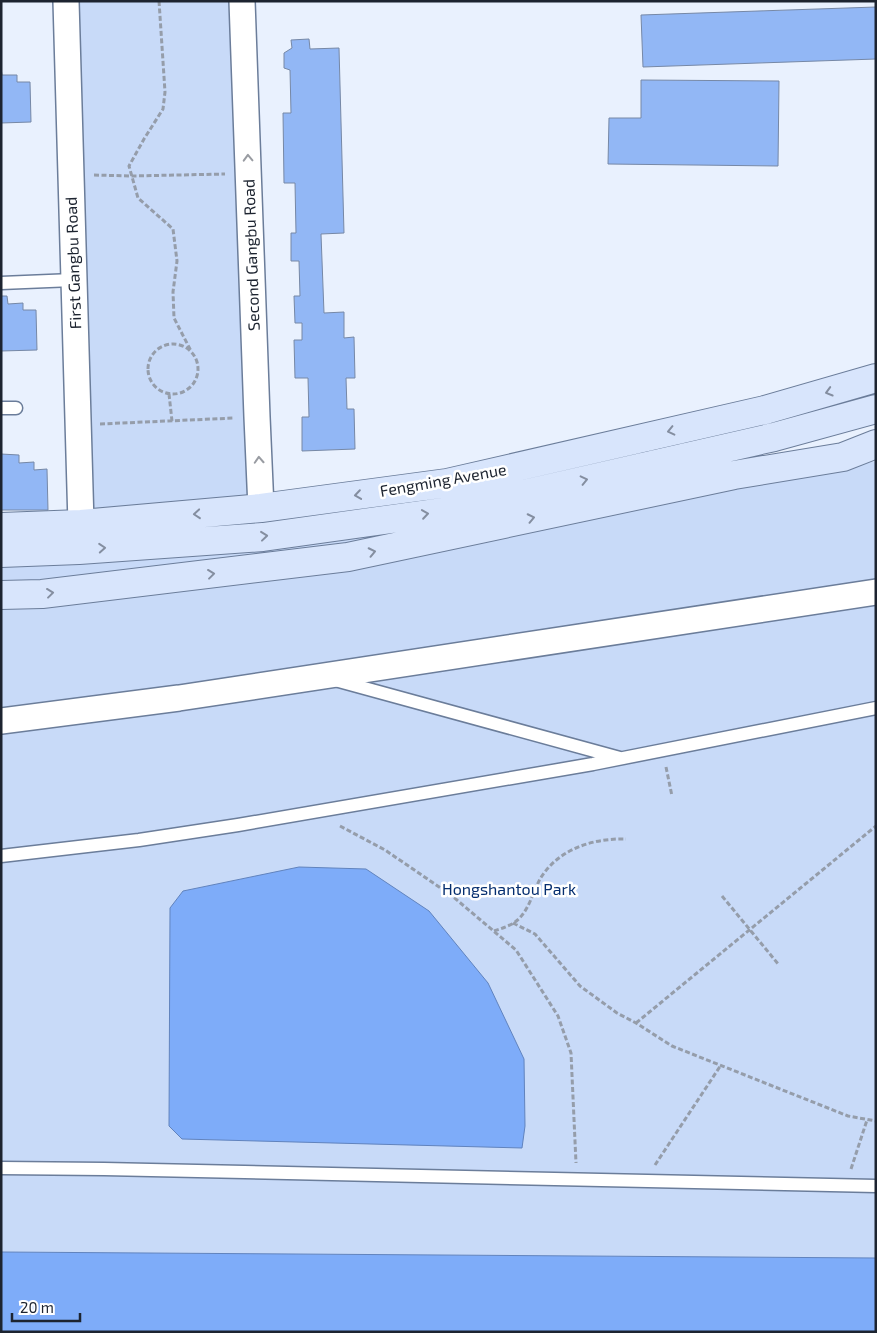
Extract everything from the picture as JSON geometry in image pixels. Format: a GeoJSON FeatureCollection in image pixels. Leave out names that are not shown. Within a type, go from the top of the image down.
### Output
{"type":"FeatureCollection","features":[{"type":"Feature","properties":{"kind":"main road","name":"Fengming Avenue"},"geometry":{"type":"LineString","coordinates":[[1,527],[81,524],[261,508],[447,483],[765,410],[876,378]]}},
{"type":"Feature","properties":{"kind":"main road","name":"Fengming Avenue"},"geometry":{"type":"LineString","coordinates":[[1,553],[79,550],[263,536],[450,511],[774,437],[876,409]]}},
{"type":"Feature","properties":{"kind":"main road"},"geometry":{"type":"LineString","coordinates":[[1,595],[42,594],[348,558],[734,475],[843,457],[876,444]]}},
{"type":"Feature","properties":{"kind":"street","name":"First Gangbu Road"},"geometry":{"type":"LineString","coordinates":[[66,1],[81,524]]}},
{"type":"Feature","properties":{"kind":"street","name":"Second Gangbu Road"},"geometry":{"type":"LineString","coordinates":[[242,1],[261,508]]}},
{"type":"Feature","properties":{"kind":"street"},"geometry":{"type":"LineString","coordinates":[[1,721],[178,698],[876,592]]}},
{"type":"Feature","properties":{"kind":"lane"},"geometry":{"type":"LineString","coordinates":[[1,283],[74,280]]}},
{"type":"Feature","properties":{"kind":"lane"},"geometry":{"type":"LineString","coordinates":[[1,408],[16,408]]}},
{"type":"Feature","properties":{"kind":"lane"},"geometry":{"type":"LineString","coordinates":[[321,676],[622,759]]}},
{"type":"Feature","properties":{"kind":"lane"},"geometry":{"type":"LineString","coordinates":[[1,856],[139,840],[313,812],[622,759],[876,708]]}},
{"type":"Feature","properties":{"kind":"lane"},"geometry":{"type":"LineString","coordinates":[[1,1168],[124,1169],[876,1186]]}},
{"type":"Feature","properties":{"kind":"path"},"geometry":{"type":"LineString","coordinates":[[159,1],[166,92],[163,109],[129,166],[138,198],[173,229],[177,261],[173,292],[174,318],[199,365],[196,381],[184,392],[169,394],[160,391],[154,386],[149,378],[148,370],[149,361],[153,353],[168,344],[185,346],[191,351]]}},
{"type":"Feature","properties":{"kind":"path"},"geometry":{"type":"LineString","coordinates":[[71,174],[132,176],[248,173]]}},
{"type":"Feature","properties":{"kind":"path"},"geometry":{"type":"LineString","coordinates":[[169,394],[172,421]]}},
{"type":"Feature","properties":{"kind":"path"},"geometry":{"type":"LineString","coordinates":[[77,425],[257,417]]}},
{"type":"Feature","properties":{"kind":"path"},"geometry":{"type":"LineString","coordinates":[[663,750],[672,796]]}},
{"type":"Feature","properties":{"kind":"path"},"geometry":{"type":"LineString","coordinates":[[313,812],[385,850],[451,895],[516,950],[558,1016],[571,1053],[576,1180]]}},
{"type":"Feature","properties":{"kind":"path"},"geometry":{"type":"LineString","coordinates":[[636,1023],[876,826]]}},
{"type":"Feature","properties":{"kind":"path"},"geometry":{"type":"LineString","coordinates":[[494,932],[513,923],[526,909],[541,878],[557,859],[580,846],[611,839],[626,839]]}},
{"type":"Feature","properties":{"kind":"path"},"geometry":{"type":"LineString","coordinates":[[722,896],[779,965]]}},
{"type":"Feature","properties":{"kind":"path"},"geometry":{"type":"LineString","coordinates":[[513,923],[535,934],[580,986],[617,1013],[672,1046],[848,1116],[876,1121]]}},
{"type":"Feature","properties":{"kind":"path"},"geometry":{"type":"LineString","coordinates":[[645,1181],[721,1065]]}},
{"type":"Feature","properties":{"kind":"path"},"geometry":{"type":"LineString","coordinates":[[846,1185],[867,1120]]}},
{"type":"Feature","properties":{"kind":"green space"},"geometry":{"type":"Polygon","coordinates":[[[66,1],[242,1],[261,508],[81,524],[66,1]]]}},
{"type":"Feature","properties":{"kind":"green space","name":"Hongshantou Park"},"geometry":{"type":"Polygon","coordinates":[[[876,461],[876,1258],[1,1252],[1,542],[587,519],[876,461]]]}},
{"type":"Feature","properties":{"kind":"water"},"geometry":{"type":"Polygon","coordinates":[[[299,867],[366,869],[429,911],[488,983],[524,1059],[525,1126],[522,1148],[182,1139],[169,1126],[170,908],[183,891],[299,867]]]}},
{"type":"Feature","properties":{"kind":"water"},"geometry":{"type":"Polygon","coordinates":[[[1,1252],[876,1258],[876,1332],[1,1332],[1,1252]]]}},
{"type":"Feature","properties":{"kind":"building"},"geometry":{"type":"Polygon","coordinates":[[[876,7],[876,59],[643,67],[641,15],[876,7]]]}},
{"type":"Feature","properties":{"kind":"building"},"geometry":{"type":"Polygon","coordinates":[[[309,39],[310,49],[339,48],[344,233],[321,234],[324,313],[344,312],[344,338],[354,337],[355,378],[346,378],[347,409],[354,409],[355,449],[302,451],[302,417],[309,417],[308,378],[295,378],[294,340],[302,340],[302,323],[295,323],[294,296],[300,296],[299,261],[291,261],[291,233],[296,233],[295,183],[284,183],[283,113],[291,113],[290,70],[284,68],[284,53],[292,48],[291,40],[309,39]]]}},
{"type":"Feature","properties":{"kind":"building"},"geometry":{"type":"Polygon","coordinates":[[[1,68],[2,75],[17,75],[17,82],[30,82],[31,122],[1,123],[1,68]]]}},
{"type":"Feature","properties":{"kind":"building"},"geometry":{"type":"Polygon","coordinates":[[[641,80],[779,81],[778,166],[608,164],[609,118],[641,118],[641,80]]]}},
{"type":"Feature","properties":{"kind":"building"},"geometry":{"type":"Polygon","coordinates":[[[1,296],[7,296],[8,304],[23,303],[23,310],[36,310],[37,350],[1,351],[1,296]]]}},
{"type":"Feature","properties":{"kind":"building"},"geometry":{"type":"Polygon","coordinates":[[[1,454],[19,455],[19,463],[34,462],[34,470],[47,469],[48,510],[1,510],[1,454]]]}}]}
